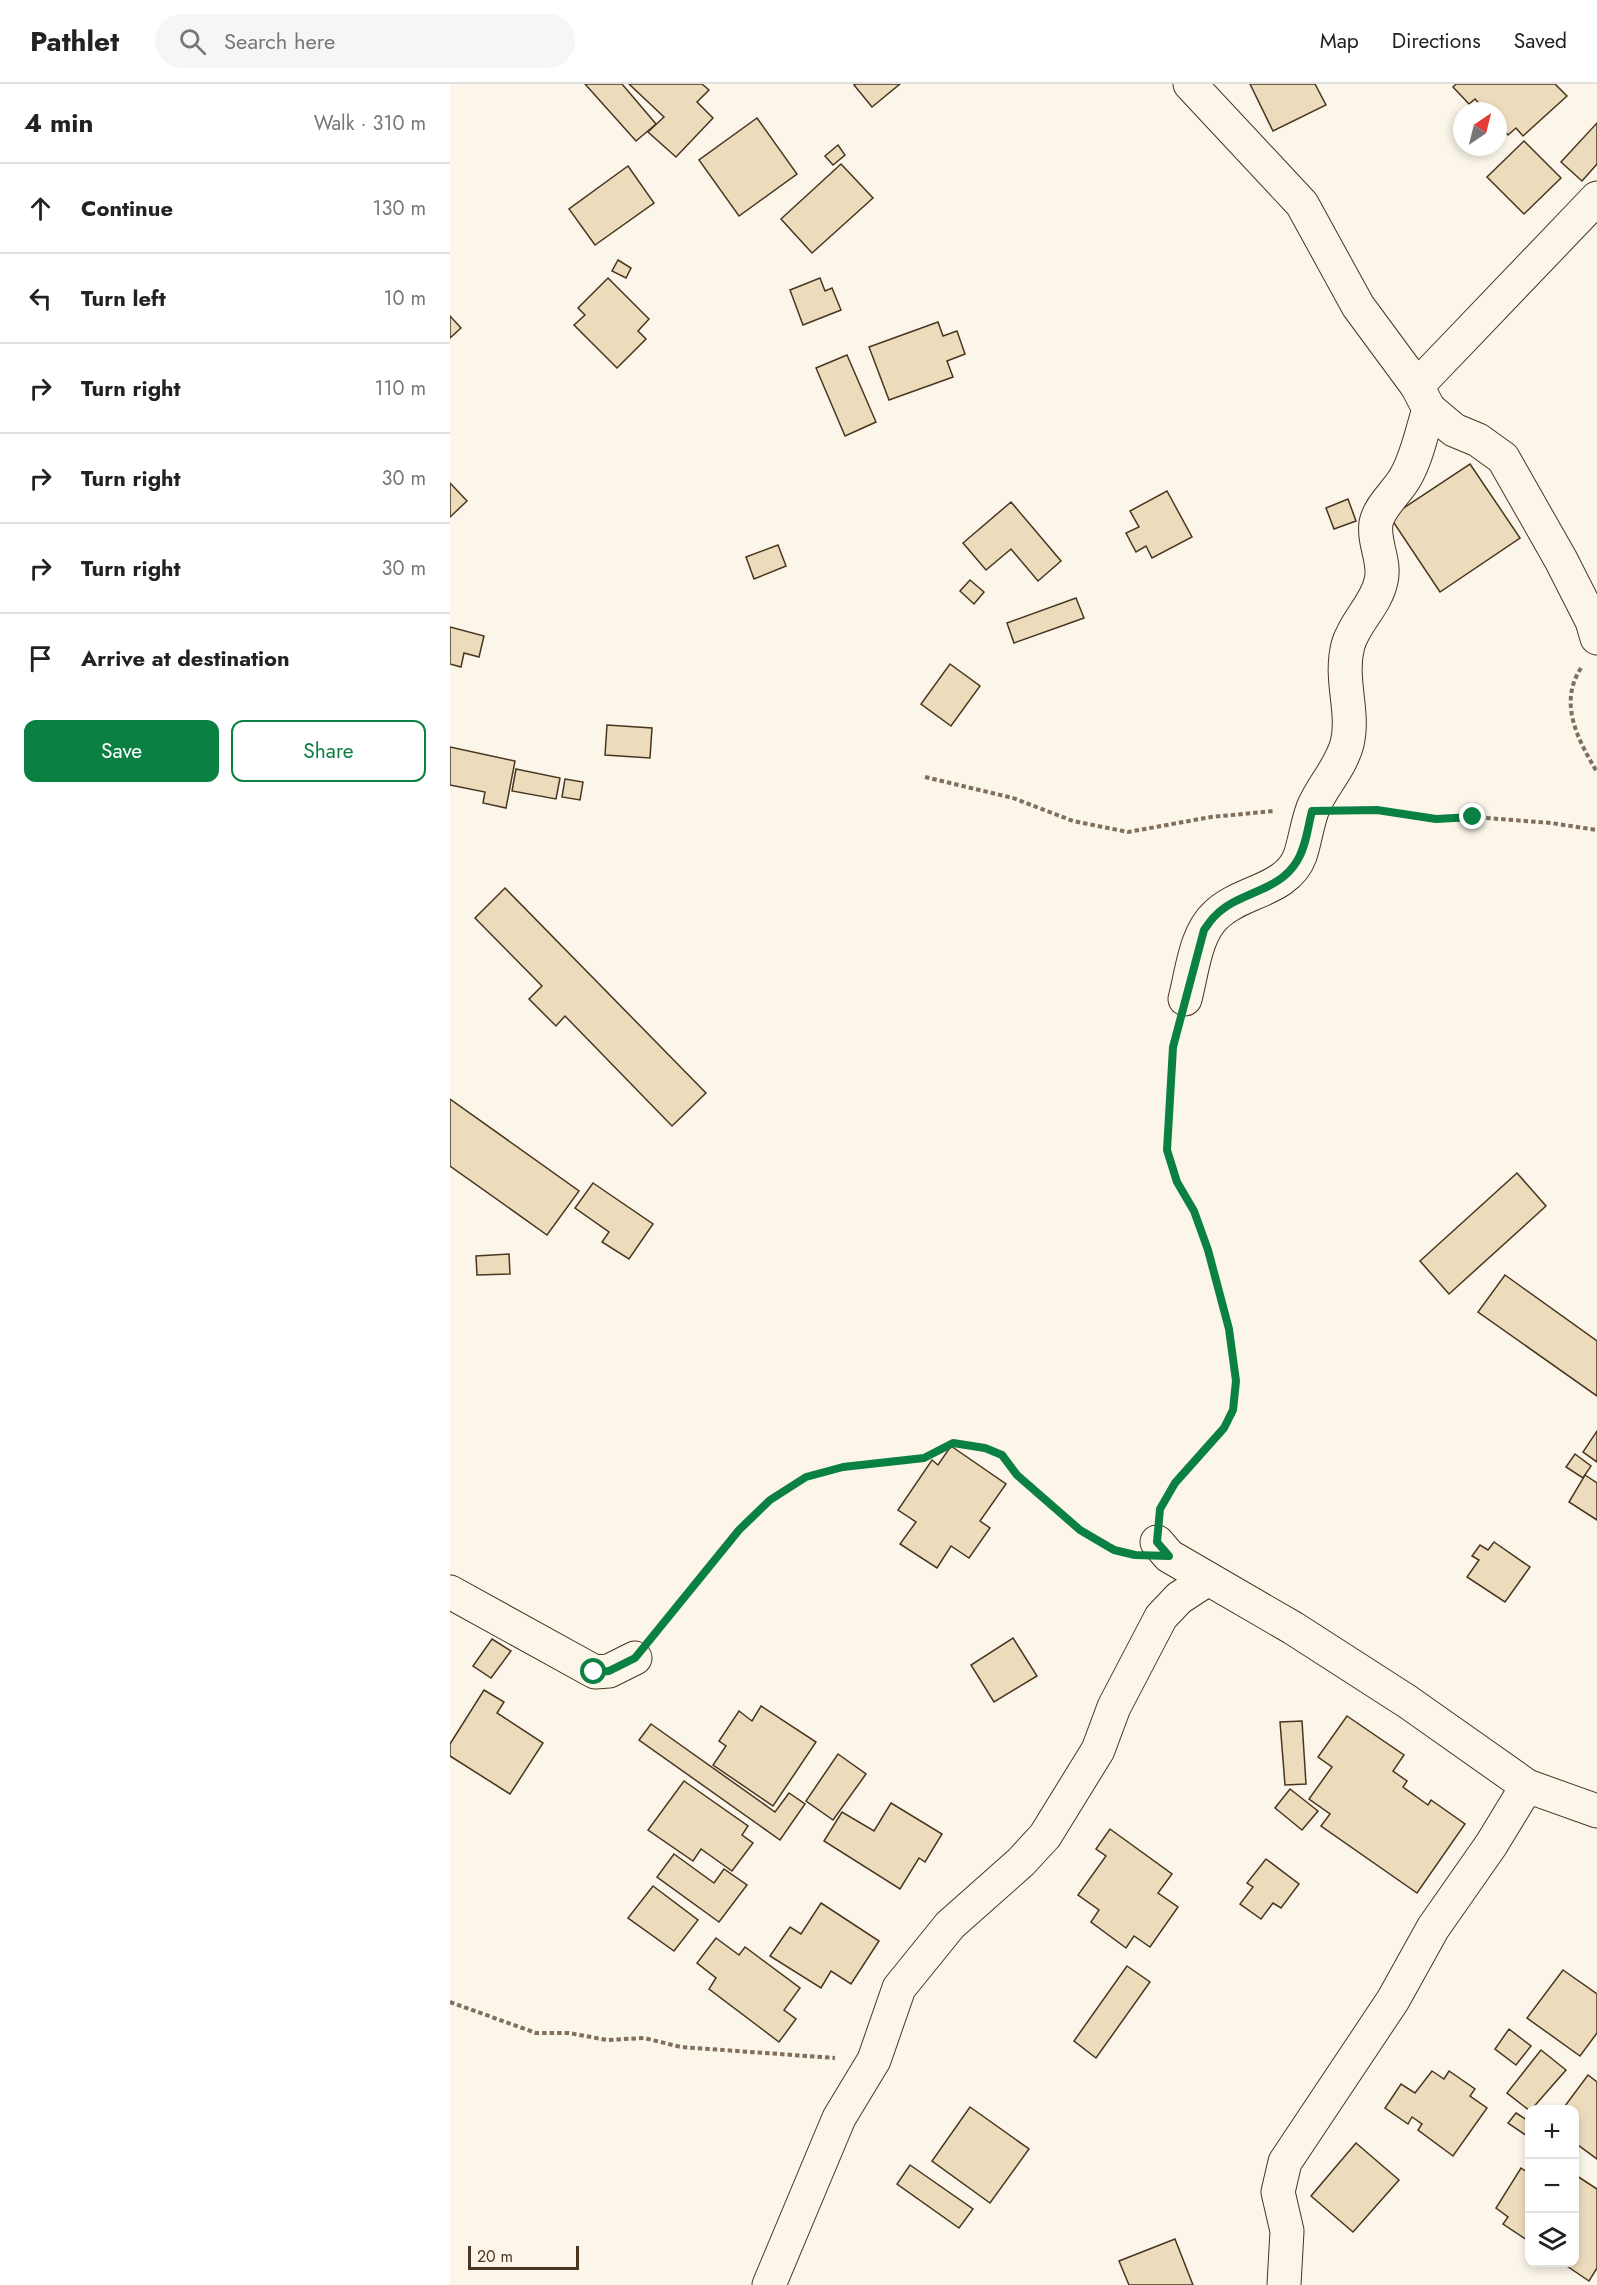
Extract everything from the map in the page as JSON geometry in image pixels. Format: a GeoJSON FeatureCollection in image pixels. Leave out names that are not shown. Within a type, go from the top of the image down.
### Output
{"type":"FeatureCollection","features":[{"type":"Feature","properties":{"kind":"street"},"geometry":{"type":"LineString","coordinates":[[1190,84],[1302,204],[1358,306],[1423,398],[1454,430],[1478,440],[1503,458],[1561,560],[1592,621],[1596,644]]}},
{"type":"Feature","properties":{"kind":"street"},"geometry":{"type":"LineString","coordinates":[[1185,999],[1204,930],[1216,914],[1250,894],[1274,884],[1289,872],[1299,859],[1313,809],[1338,768],[1347,743],[1349,719],[1343,672],[1349,643],[1360,620],[1375,600],[1382,580],[1375,539],[1376,521],[1406,477],[1423,398],[1597,198]]}},
{"type":"Feature","properties":{"kind":"street"},"geometry":{"type":"LineString","coordinates":[[1163,1549],[1208,1579],[1293,1628],[1408,1702],[1527,1786],[1597,1810]]}},
{"type":"Feature","properties":{"kind":"street"},"geometry":{"type":"LineString","coordinates":[[769,2285],[839,2118],[874,2060],[899,1988],[950,1925],[1020,1862],[1045,1836],[1098,1750],[1114,1707],[1161,1617],[1179,1598],[1208,1579]]}},
{"type":"Feature","properties":{"kind":"street"},"geometry":{"type":"LineString","coordinates":[[450,1592],[594,1672],[609,1671],[635,1658]]}},
{"type":"Feature","properties":{"kind":"street"},"geometry":{"type":"LineString","coordinates":[[1284,2285],[1287,2231],[1278,2192],[1285,2162],[1393,2000],[1433,1928],[1491,1845],[1527,1786]]}},
{"type":"Feature","properties":{"kind":"path"},"geometry":{"type":"LineString","coordinates":[[1596,644],[1572,682],[1570,711],[1576,731],[1597,772]]}},
{"type":"Feature","properties":{"kind":"path"},"geometry":{"type":"LineString","coordinates":[[925,777],[1013,798],[1073,821],[1128,832],[1211,817],[1313,809],[1377,810],[1436,819],[1473,817],[1551,823],[1597,830]]}},
{"type":"Feature","properties":{"kind":"path"},"geometry":{"type":"LineString","coordinates":[[635,1658],[739,1530],[770,1500],[806,1477],[843,1467],[924,1458],[953,1443],[985,1448],[1002,1455],[1017,1475],[1080,1530],[1114,1550],[1135,1555],[1163,1549],[1160,1509],[1175,1483],[1224,1428],[1233,1410],[1236,1381],[1229,1329],[1208,1250],[1194,1211],[1177,1182],[1167,1150],[1173,1047],[1185,999]]}},
{"type":"Feature","properties":{"kind":"path"},"geometry":{"type":"LineString","coordinates":[[450,2002],[536,2033],[569,2033],[607,2040],[644,2038],[681,2047],[874,2060]]}},
{"type":"Feature","properties":{"kind":"building"},"geometry":{"type":"Polygon","coordinates":[[[585,84],[622,84],[656,124],[636,141],[585,84]]]}},
{"type":"Feature","properties":{"kind":"building"},"geometry":{"type":"Polygon","coordinates":[[[629,84],[702,84],[709,90],[697,102],[713,118],[676,157],[648,132],[664,117],[629,84]]]}},
{"type":"Feature","properties":{"kind":"building"},"geometry":{"type":"Polygon","coordinates":[[[900,84],[872,107],[854,85],[900,84]]]}},
{"type":"Feature","properties":{"kind":"building"},"geometry":{"type":"Polygon","coordinates":[[[1250,84],[1315,84],[1326,105],[1273,131],[1250,84]]]}},
{"type":"Feature","properties":{"kind":"building"},"geometry":{"type":"Polygon","coordinates":[[[1456,84],[1555,84],[1567,96],[1523,136],[1516,128],[1508,135],[1507,102],[1478,102],[1475,99],[1467,102],[1453,87],[1456,84]]]}},
{"type":"Feature","properties":{"kind":"building"},"geometry":{"type":"Polygon","coordinates":[[[757,118],[797,174],[739,216],[699,160],[757,118]]]}},
{"type":"Feature","properties":{"kind":"building"},"geometry":{"type":"Polygon","coordinates":[[[1597,123],[1597,164],[1582,181],[1561,162],[1597,123]]]}},
{"type":"Feature","properties":{"kind":"building"},"geometry":{"type":"Polygon","coordinates":[[[1524,141],[1561,178],[1524,214],[1487,177],[1524,141]]]}},
{"type":"Feature","properties":{"kind":"building"},"geometry":{"type":"Polygon","coordinates":[[[838,145],[845,155],[833,165],[825,156],[838,145]]]}},
{"type":"Feature","properties":{"kind":"building"},"geometry":{"type":"Polygon","coordinates":[[[841,164],[873,198],[812,253],[781,219],[841,164]]]}},
{"type":"Feature","properties":{"kind":"building"},"geometry":{"type":"Polygon","coordinates":[[[628,166],[654,203],[595,245],[569,209],[628,166]]]}},
{"type":"Feature","properties":{"kind":"building"},"geometry":{"type":"Polygon","coordinates":[[[618,260],[631,268],[626,278],[612,271],[618,260]]]}},
{"type":"Feature","properties":{"kind":"building"},"geometry":{"type":"Polygon","coordinates":[[[608,278],[649,319],[638,331],[646,339],[617,368],[574,325],[585,315],[578,308],[608,278]]]}},
{"type":"Feature","properties":{"kind":"building"},"geometry":{"type":"Polygon","coordinates":[[[820,278],[825,291],[832,288],[841,310],[803,325],[790,290],[820,278]]]}},
{"type":"Feature","properties":{"kind":"building"},"geometry":{"type":"Polygon","coordinates":[[[450,316],[461,328],[450,338],[450,316]]]}},
{"type":"Feature","properties":{"kind":"building"},"geometry":{"type":"Polygon","coordinates":[[[938,322],[943,336],[957,331],[965,354],[947,361],[953,377],[889,400],[869,347],[938,322]]]}},
{"type":"Feature","properties":{"kind":"building"},"geometry":{"type":"Polygon","coordinates":[[[847,355],[876,422],[845,436],[816,368],[847,355]]]}},
{"type":"Feature","properties":{"kind":"building"},"geometry":{"type":"Polygon","coordinates":[[[1470,464],[1520,538],[1440,592],[1390,517],[1470,464]]]}},
{"type":"Feature","properties":{"kind":"building"},"geometry":{"type":"Polygon","coordinates":[[[450,483],[467,501],[450,517],[450,483]]]}},
{"type":"Feature","properties":{"kind":"building"},"geometry":{"type":"Polygon","coordinates":[[[1167,491],[1192,537],[1152,558],[1146,546],[1136,552],[1126,533],[1139,527],[1130,511],[1167,491]]]}},
{"type":"Feature","properties":{"kind":"building"},"geometry":{"type":"Polygon","coordinates":[[[1348,499],[1356,521],[1334,529],[1326,508],[1348,499]]]}},
{"type":"Feature","properties":{"kind":"building"},"geometry":{"type":"Polygon","coordinates":[[[1011,502],[1061,561],[1038,581],[1011,549],[986,570],[963,543],[1011,502]]]}},
{"type":"Feature","properties":{"kind":"building"},"geometry":{"type":"Polygon","coordinates":[[[778,545],[786,566],[754,579],[746,557],[778,545]]]}},
{"type":"Feature","properties":{"kind":"building"},"geometry":{"type":"Polygon","coordinates":[[[970,580],[984,592],[974,604],[960,591],[970,580]]]}},
{"type":"Feature","properties":{"kind":"building"},"geometry":{"type":"Polygon","coordinates":[[[1076,598],[1084,618],[1014,643],[1007,623],[1076,598]]]}},
{"type":"Feature","properties":{"kind":"building"},"geometry":{"type":"Polygon","coordinates":[[[450,627],[484,636],[479,657],[464,653],[461,667],[450,664],[450,627]]]}},
{"type":"Feature","properties":{"kind":"building"},"geometry":{"type":"Polygon","coordinates":[[[950,664],[980,686],[951,726],[921,704],[950,664]]]}},
{"type":"Feature","properties":{"kind":"building"},"geometry":{"type":"Polygon","coordinates":[[[607,725],[652,728],[650,758],[605,755],[607,725]]]}},
{"type":"Feature","properties":{"kind":"building"},"geometry":{"type":"Polygon","coordinates":[[[450,747],[515,761],[506,808],[483,803],[485,792],[450,785],[450,747]]]}},
{"type":"Feature","properties":{"kind":"building"},"geometry":{"type":"Polygon","coordinates":[[[516,769],[560,778],[556,799],[512,791],[516,769]]]}},
{"type":"Feature","properties":{"kind":"building"},"geometry":{"type":"Polygon","coordinates":[[[565,779],[583,782],[580,800],[562,797],[565,779]]]}},
{"type":"Feature","properties":{"kind":"building"},"geometry":{"type":"Polygon","coordinates":[[[505,888],[706,1093],[672,1126],[565,1016],[556,1026],[529,999],[542,986],[475,918],[505,888]]]}},
{"type":"Feature","properties":{"kind":"building"},"geometry":{"type":"Polygon","coordinates":[[[450,1099],[579,1191],[547,1235],[450,1166],[450,1099]]]}},
{"type":"Feature","properties":{"kind":"building"},"geometry":{"type":"Polygon","coordinates":[[[1517,1173],[1546,1206],[1449,1294],[1420,1261],[1517,1173]]]}},
{"type":"Feature","properties":{"kind":"building"},"geometry":{"type":"Polygon","coordinates":[[[593,1183],[653,1224],[629,1259],[602,1242],[609,1232],[575,1208],[593,1183]]]}},
{"type":"Feature","properties":{"kind":"building"},"geometry":{"type":"Polygon","coordinates":[[[509,1254],[510,1274],[477,1275],[476,1256],[509,1254]]]}},
{"type":"Feature","properties":{"kind":"building"},"geometry":{"type":"Polygon","coordinates":[[[1505,1275],[1597,1341],[1597,1396],[1478,1312],[1505,1275]]]}},
{"type":"Feature","properties":{"kind":"building"},"geometry":{"type":"Polygon","coordinates":[[[1597,1431],[1597,1462],[1583,1452],[1597,1431]]]}},
{"type":"Feature","properties":{"kind":"building"},"geometry":{"type":"Polygon","coordinates":[[[951,1446],[1006,1484],[980,1521],[990,1528],[969,1558],[951,1546],[937,1568],[900,1544],[916,1522],[898,1510],[932,1460],[938,1465],[951,1446]]]}},
{"type":"Feature","properties":{"kind":"building"},"geometry":{"type":"Polygon","coordinates":[[[1575,1454],[1591,1466],[1583,1478],[1566,1467],[1575,1454]]]}},
{"type":"Feature","properties":{"kind":"building"},"geometry":{"type":"Polygon","coordinates":[[[1585,1475],[1597,1483],[1597,1520],[1569,1502],[1585,1475]]]}},
{"type":"Feature","properties":{"kind":"building"},"geometry":{"type":"Polygon","coordinates":[[[1494,1542],[1530,1567],[1505,1602],[1467,1577],[1479,1560],[1472,1556],[1480,1545],[1488,1550],[1494,1542]]]}},
{"type":"Feature","properties":{"kind":"building"},"geometry":{"type":"Polygon","coordinates":[[[1013,1638],[1037,1676],[994,1702],[971,1665],[1013,1638]]]}},
{"type":"Feature","properties":{"kind":"building"},"geometry":{"type":"Polygon","coordinates":[[[492,1639],[511,1651],[491,1678],[473,1666],[492,1639]]]}},
{"type":"Feature","properties":{"kind":"building"},"geometry":{"type":"Polygon","coordinates":[[[484,1690],[504,1702],[497,1713],[543,1743],[510,1794],[450,1756],[450,1744],[484,1690]]]}},
{"type":"Feature","properties":{"kind":"building"},"geometry":{"type":"Polygon","coordinates":[[[761,1706],[816,1742],[773,1806],[713,1765],[726,1746],[719,1741],[739,1711],[752,1721],[761,1706]]]}},
{"type":"Feature","properties":{"kind":"building"},"geometry":{"type":"Polygon","coordinates":[[[1347,1716],[1404,1755],[1393,1771],[1407,1781],[1403,1787],[1428,1805],[1431,1800],[1465,1824],[1417,1893],[1321,1826],[1330,1814],[1309,1799],[1332,1767],[1318,1757],[1347,1716]]]}},
{"type":"Feature","properties":{"kind":"building"},"geometry":{"type":"Polygon","coordinates":[[[1302,1721],[1306,1784],[1285,1785],[1280,1722],[1302,1721]]]}},
{"type":"Feature","properties":{"kind":"building"},"geometry":{"type":"Polygon","coordinates":[[[651,1724],[775,1812],[789,1793],[805,1804],[780,1840],[639,1740],[651,1724]]]}},
{"type":"Feature","properties":{"kind":"building"},"geometry":{"type":"Polygon","coordinates":[[[838,1754],[866,1774],[833,1820],[806,1801],[838,1754]]]}},
{"type":"Feature","properties":{"kind":"building"},"geometry":{"type":"Polygon","coordinates":[[[684,1781],[748,1826],[742,1835],[753,1843],[732,1871],[701,1849],[693,1861],[648,1830],[684,1781]]]}},
{"type":"Feature","properties":{"kind":"building"},"geometry":{"type":"Polygon","coordinates":[[[1290,1789],[1318,1811],[1302,1830],[1275,1808],[1290,1789]]]}},
{"type":"Feature","properties":{"kind":"building"},"geometry":{"type":"Polygon","coordinates":[[[891,1803],[942,1834],[925,1862],[919,1858],[900,1889],[824,1841],[842,1812],[874,1831],[891,1803]]]}},
{"type":"Feature","properties":{"kind":"building"},"geometry":{"type":"Polygon","coordinates":[[[1110,1829],[1172,1874],[1158,1893],[1178,1907],[1150,1947],[1134,1936],[1126,1948],[1091,1922],[1099,1910],[1078,1895],[1106,1856],[1096,1849],[1110,1829]]]}},
{"type":"Feature","properties":{"kind":"building"},"geometry":{"type":"Polygon","coordinates":[[[674,1854],[714,1883],[724,1869],[747,1885],[719,1922],[657,1877],[674,1854]]]}},
{"type":"Feature","properties":{"kind":"building"},"geometry":{"type":"Polygon","coordinates":[[[1266,1859],[1299,1884],[1281,1908],[1273,1903],[1261,1919],[1240,1904],[1253,1887],[1247,1883],[1266,1859]]]}},
{"type":"Feature","properties":{"kind":"building"},"geometry":{"type":"Polygon","coordinates":[[[653,1886],[698,1920],[674,1951],[628,1918],[653,1886]]]}},
{"type":"Feature","properties":{"kind":"building"},"geometry":{"type":"Polygon","coordinates":[[[821,1903],[879,1941],[851,1984],[831,1971],[821,1988],[770,1956],[790,1927],[801,1934],[821,1903]]]}},
{"type":"Feature","properties":{"kind":"building"},"geometry":{"type":"Polygon","coordinates":[[[716,1938],[739,1955],[745,1947],[800,1988],[784,2010],[796,2019],[779,2042],[709,1989],[716,1978],[697,1963],[716,1938]]]}},
{"type":"Feature","properties":{"kind":"building"},"geometry":{"type":"Polygon","coordinates":[[[1127,1966],[1150,1982],[1096,2058],[1074,2041],[1127,1966]]]}},
{"type":"Feature","properties":{"kind":"building"},"geometry":{"type":"Polygon","coordinates":[[[1563,1970],[1597,1994],[1597,2033],[1580,2056],[1527,2018],[1563,1970]]]}},
{"type":"Feature","properties":{"kind":"building"},"geometry":{"type":"Polygon","coordinates":[[[1509,2029],[1531,2046],[1516,2065],[1495,2049],[1509,2029]]]}},
{"type":"Feature","properties":{"kind":"building"},"geometry":{"type":"Polygon","coordinates":[[[1541,2050],[1566,2070],[1535,2105],[1525,2105],[1525,2107],[1507,2093],[1541,2050]]]}},
{"type":"Feature","properties":{"kind":"building"},"geometry":{"type":"Polygon","coordinates":[[[1432,2071],[1444,2079],[1449,2071],[1475,2089],[1470,2096],[1487,2108],[1453,2156],[1418,2130],[1422,2124],[1412,2117],[1408,2124],[1385,2108],[1401,2084],[1415,2093],[1432,2071]]]}},
{"type":"Feature","properties":{"kind":"building"},"geometry":{"type":"Polygon","coordinates":[[[1588,2075],[1597,2082],[1597,2159],[1579,2146],[1579,2105],[1566,2105],[1588,2075]]]}},
{"type":"Feature","properties":{"kind":"building"},"geometry":{"type":"Polygon","coordinates":[[[970,2107],[1029,2149],[990,2203],[932,2161],[970,2107]]]}},
{"type":"Feature","properties":{"kind":"building"},"geometry":{"type":"Polygon","coordinates":[[[1516,2113],[1525,2119],[1525,2135],[1508,2123],[1516,2113]]]}},
{"type":"Feature","properties":{"kind":"building"},"geometry":{"type":"Polygon","coordinates":[[[1356,2143],[1399,2180],[1353,2232],[1311,2196],[1356,2143]]]}},
{"type":"Feature","properties":{"kind":"building"},"geometry":{"type":"Polygon","coordinates":[[[910,2165],[973,2209],[959,2228],[897,2184],[910,2165]]]}},
{"type":"Feature","properties":{"kind":"building"},"geometry":{"type":"Polygon","coordinates":[[[1521,2168],[1525,2171],[1525,2239],[1503,2224],[1508,2217],[1496,2208],[1521,2168]]]}},
{"type":"Feature","properties":{"kind":"building"},"geometry":{"type":"Polygon","coordinates":[[[1579,2177],[1597,2189],[1597,2268],[1589,2281],[1568,2267],[1579,2267],[1579,2177]]]}},
{"type":"Feature","properties":{"kind":"building"},"geometry":{"type":"Polygon","coordinates":[[[1175,2239],[1193,2285],[1129,2285],[1119,2261],[1175,2239]]]}},
{"type":"Feature","properties":{"kind":"route"},"geometry":{"type":"LineString","coordinates":[[594,1672],[609,1671],[635,1658],[739,1530],[770,1500],[806,1477],[843,1467],[924,1458],[945,1445],[953,1443],[985,1448],[1002,1455],[1017,1475],[1080,1530],[1114,1550],[1135,1555],[1169,1556],[1157,1542],[1156,1527],[1160,1509],[1175,1483],[1224,1428],[1233,1410],[1236,1381],[1229,1329],[1208,1250],[1194,1211],[1177,1182],[1167,1150],[1173,1047],[1204,930],[1216,914],[1250,894],[1274,884],[1289,872],[1299,859],[1312,811],[1377,810],[1436,819],[1473,817]]}}]}
